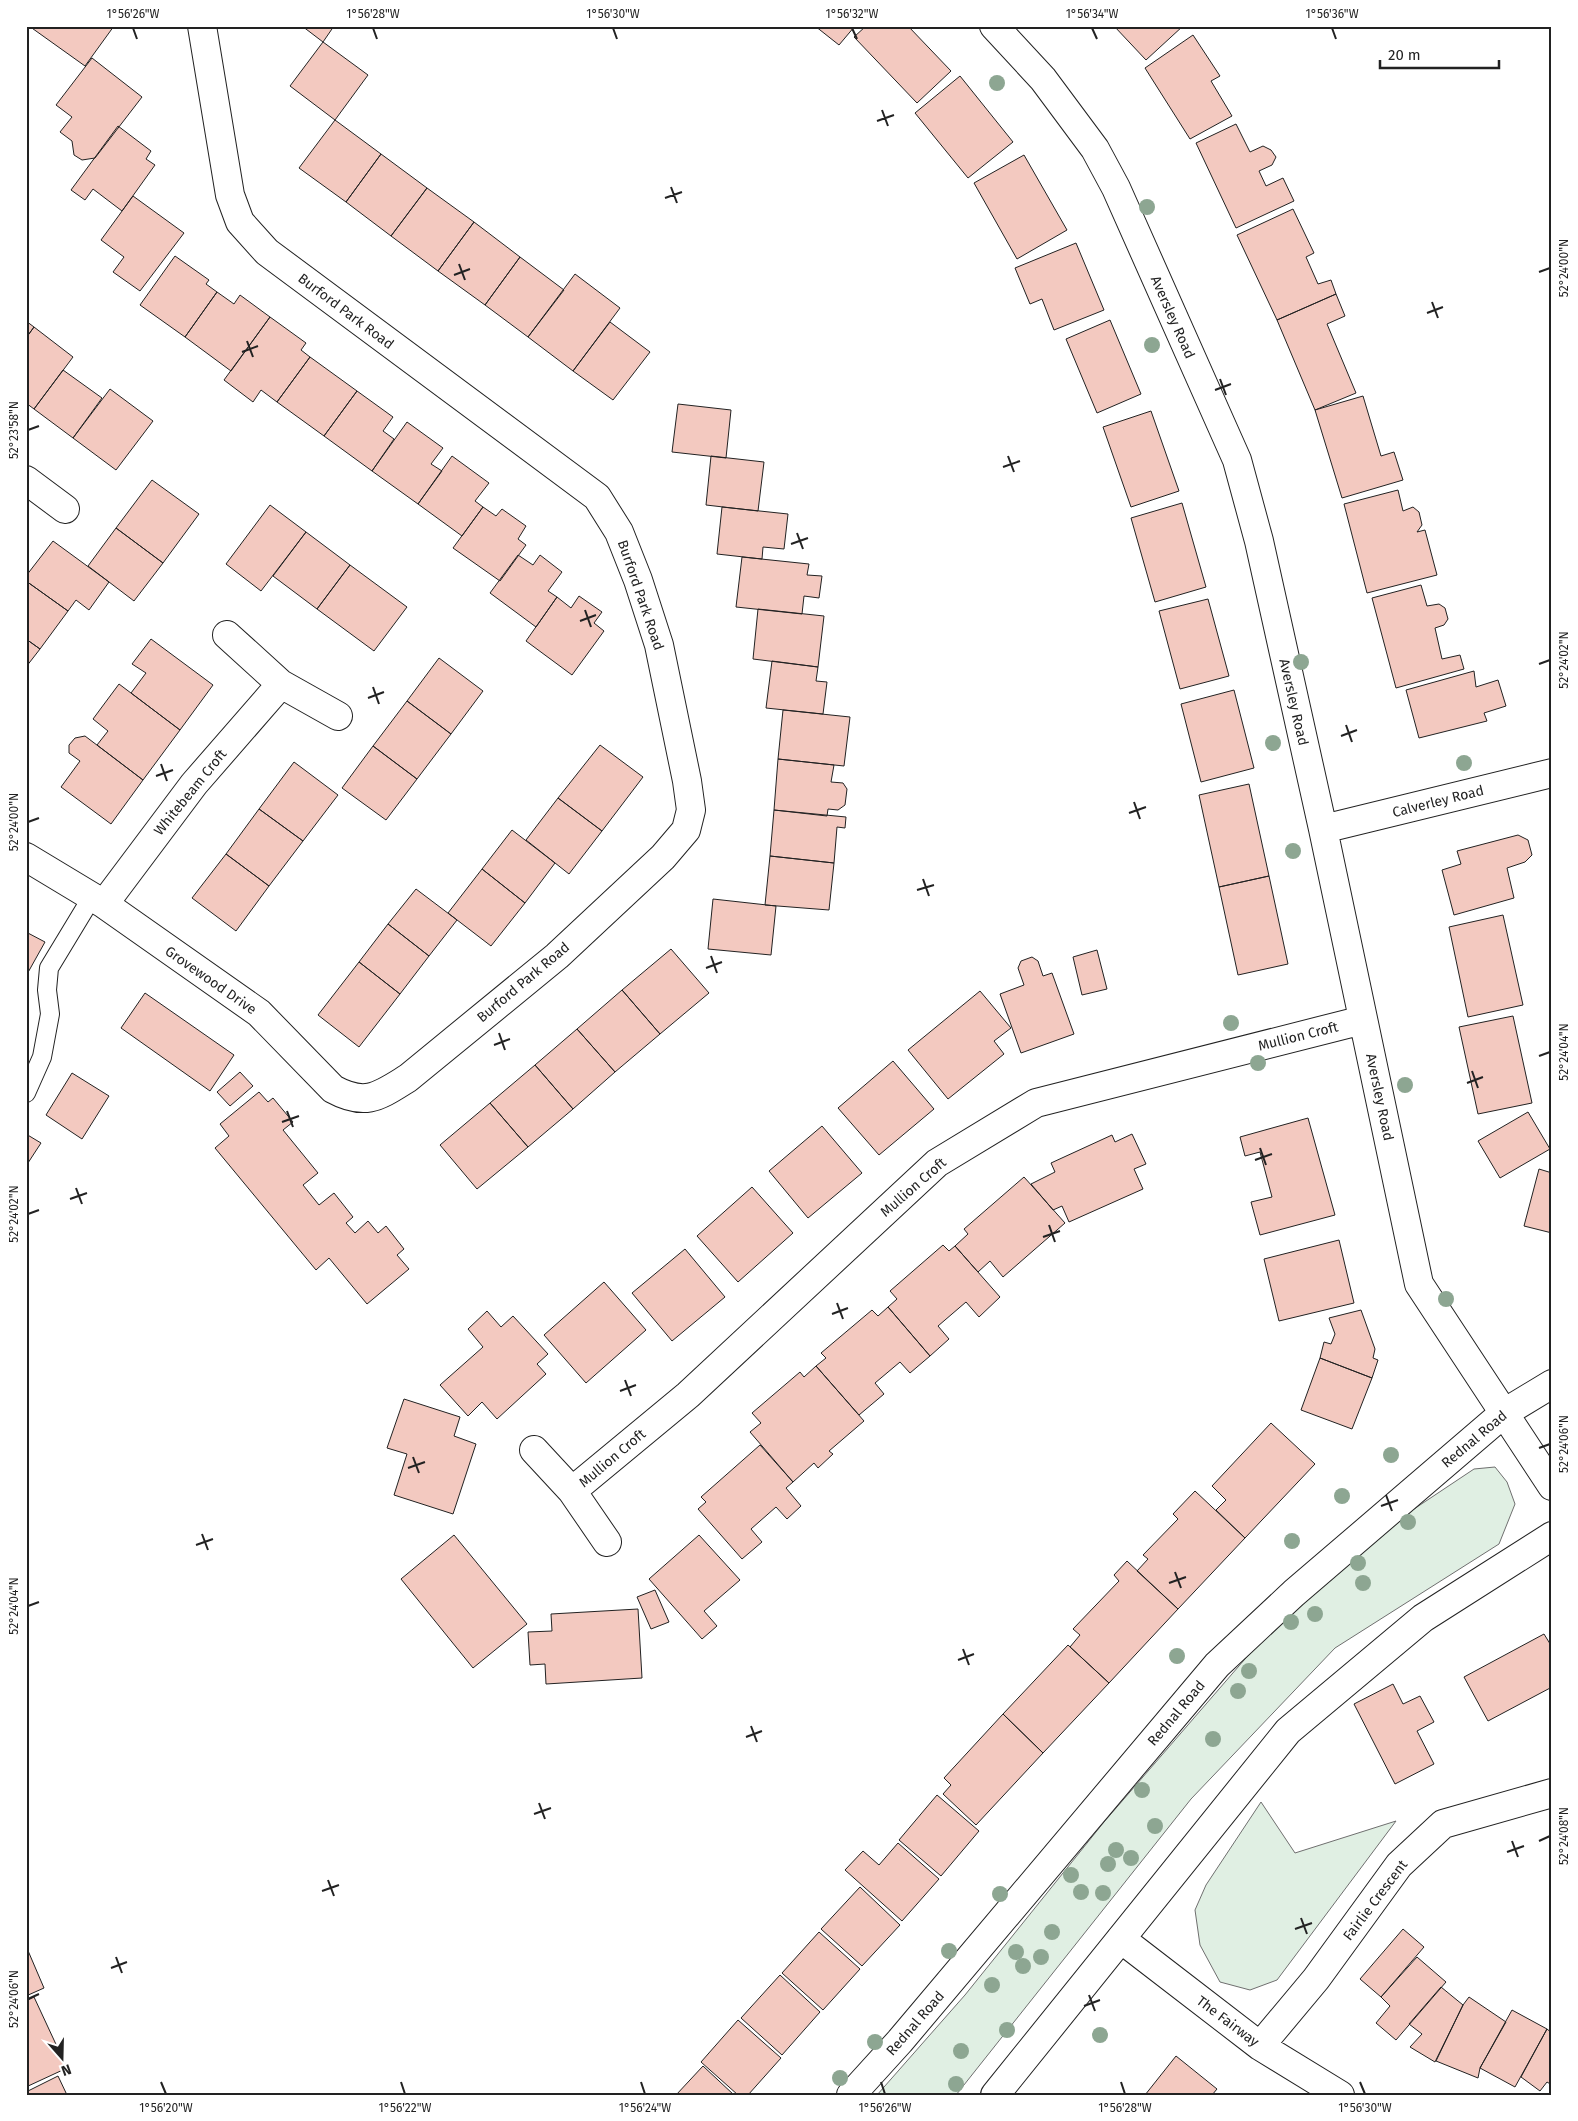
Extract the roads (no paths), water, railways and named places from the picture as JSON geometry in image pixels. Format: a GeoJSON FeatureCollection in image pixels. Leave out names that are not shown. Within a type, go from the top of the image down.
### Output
{"type":"FeatureCollection","features":[{"type":"Feature","properties":{"kind":"street","name":"Burford Park Road"},"geometry":{"type":"LineString","coordinates":[[202,26],[230,195],[240,222],[267,252],[597,497],[619,532],[638,580],[659,645],[687,781],[690,810],[686,830],[663,857],[557,956],[408,1078],[388,1091]]}},
{"type":"Feature","properties":{"kind":"street","name":"Aversley Road"},"geometry":{"type":"LineString","coordinates":[[994,26],[1043,79],[1095,149],[1116,188],[1237,460],[1260,541],[1419,1284],[1552,1486]]}},
{"type":"Feature","properties":{"kind":"street"},"geometry":{"type":"LineString","coordinates":[[26,480],[65,509]]}},
{"type":"Feature","properties":{"kind":"street"},"geometry":{"type":"LineString","coordinates":[[227,635],[282,684],[338,716]]}},
{"type":"Feature","properties":{"kind":"street","name":"Whitebeam Croft"},"geometry":{"type":"LineString","coordinates":[[98,901],[194,784],[282,684]]}},
{"type":"Feature","properties":{"kind":"street","name":"Calverley Road"},"geometry":{"type":"LineString","coordinates":[[1323,829],[1552,773]]}},
{"type":"Feature","properties":{"kind":"street","name":"Grovewood Drive"},"geometry":{"type":"LineString","coordinates":[[26,857],[98,901],[259,1013],[333,1089],[348,1097],[370,1098],[388,1091]]}},
{"type":"Feature","properties":{"kind":"street","name":"Mullion Croft"},"geometry":{"type":"LineString","coordinates":[[572,1491],[688,1395],[937,1163],[1036,1102],[1363,1020]]}},
{"type":"Feature","properties":{"kind":"street","name":"Rednal Road"},"geometry":{"type":"LineString","coordinates":[[851,2095],[900,2041],[1217,1665],[1294,1593],[1504,1413],[1552,1384]]}},
{"type":"Feature","properties":{"kind":"street","name":"Mullion Croft"},"geometry":{"type":"LineString","coordinates":[[534,1450],[572,1491],[607,1542]]}},
{"type":"Feature","properties":{"kind":"street"},"geometry":{"type":"LineString","coordinates":[[995,2095],[1288,1731],[1423,1618],[1552,1536]]}},
{"type":"Feature","properties":{"kind":"street","name":"Fairlie Crescent"},"geometry":{"type":"LineString","coordinates":[[1260,2046],[1316,1979],[1399,1864],[1443,1824],[1552,1793]]}},
{"type":"Feature","properties":{"kind":"street","name":"The Fairway"},"geometry":{"type":"LineString","coordinates":[[1121,1939],[1260,2046],[1340,2095]]}},
{"type":"Feature","properties":{"kind":"lane"},"geometry":{"type":"LineString","coordinates":[[26,1093],[42,1057],[50,1014],[46,990],[49,968],[98,901]]}}]}
